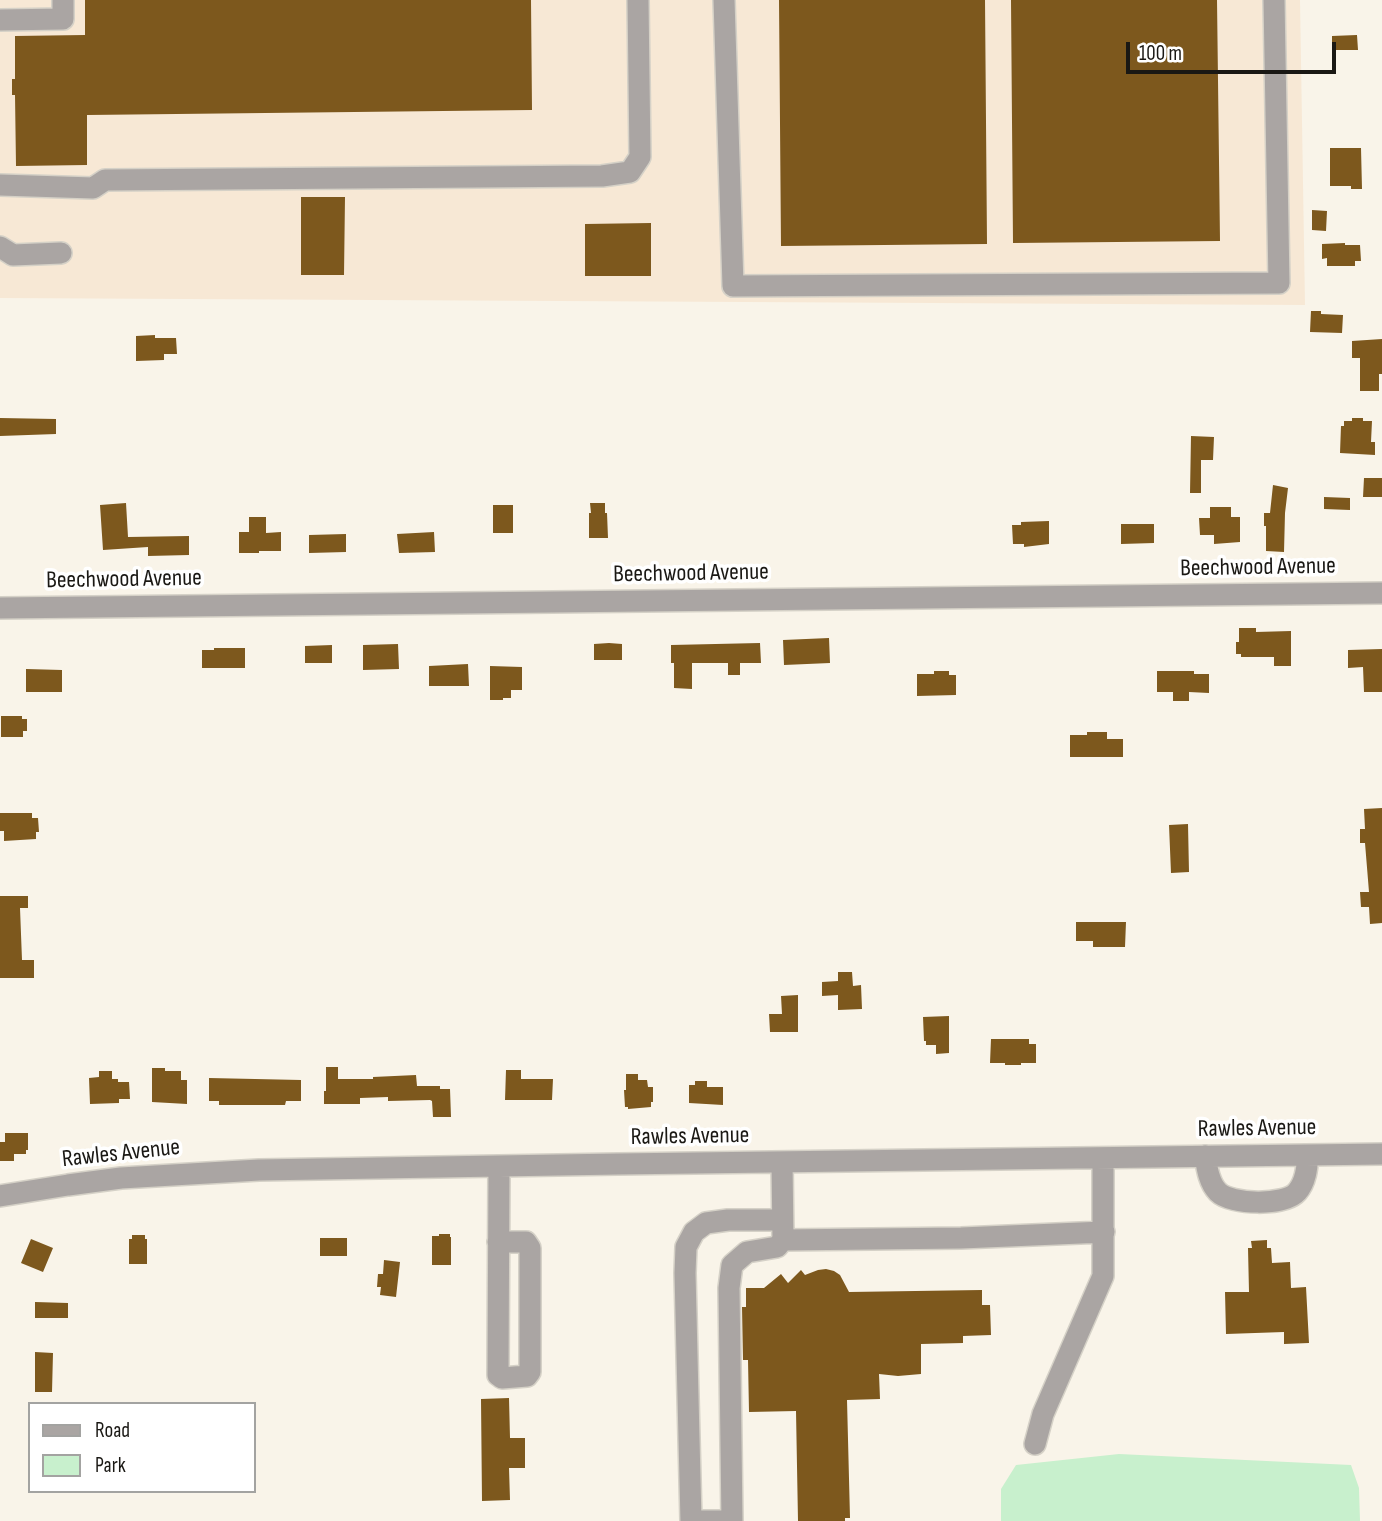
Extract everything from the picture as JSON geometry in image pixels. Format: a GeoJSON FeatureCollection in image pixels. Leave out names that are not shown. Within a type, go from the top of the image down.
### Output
{"type":"FeatureCollection","features":[{"type":"Feature","properties":{"kind":"street"},"geometry":{"type":"LineString","coordinates":[[0,20],[29,10],[63,19],[63,0]]}},
{"type":"Feature","properties":{"kind":"street"},"geometry":{"type":"LineString","coordinates":[[0,185],[93,188],[105,180],[602,176],[630,172],[640,157],[638,0]]}},
{"type":"Feature","properties":{"kind":"street"},"geometry":{"type":"LineString","coordinates":[[724,0],[733,286],[747,286],[1279,283],[1274,0]]}},
{"type":"Feature","properties":{"kind":"street"},"geometry":{"type":"LineString","coordinates":[[0,247],[13,255],[61,253]]}},
{"type":"Feature","properties":{"kind":"street","name":"Beechwood Avenue"},"geometry":{"type":"LineString","coordinates":[[0,608],[1382,593]]}},
{"type":"Feature","properties":{"kind":"street","name":"Rawles Avenue"},"geometry":{"type":"LineString","coordinates":[[0,1196],[121,1178],[259,1170],[1382,1154]]}},
{"type":"Feature","properties":{"kind":"street"},"geometry":{"type":"LineString","coordinates":[[1205,1156],[1210,1177],[1220,1194],[1231,1200],[1254,1202],[1276,1200],[1297,1192],[1306,1175],[1308,1155]]}},
{"type":"Feature","properties":{"kind":"street"},"geometry":{"type":"LineString","coordinates":[[1035,1444],[1043,1414],[1104,1276],[1103,1158]]}},
{"type":"Feature","properties":{"kind":"street"},"geometry":{"type":"LineString","coordinates":[[782,1162],[783,1230],[777,1247],[747,1252],[732,1265],[729,1288],[732,1521],[691,1521],[685,1273],[686,1247],[694,1231],[706,1223],[728,1220],[783,1230],[961,1238],[1104,1233]]}},
{"type":"Feature","properties":{"kind":"street"},"geometry":{"type":"LineString","coordinates":[[498,1242],[526,1242],[530,1248],[530,1372],[527,1376],[502,1378],[498,1375],[498,1242],[499,1166]]}},
{"type":"Feature","properties":{"kind":"shaded area"},"geometry":{"type":"Polygon","coordinates":[[[0,0],[1300,0],[1305,305],[0,298],[0,0]]]}},
{"type":"Feature","properties":{"kind":"green space"},"geometry":{"type":"Polygon","coordinates":[[[1119,1454],[1351,1465],[1359,1488],[1360,1521],[1001,1521],[1001,1489],[1016,1465],[1119,1454]]]}},
{"type":"Feature","properties":{"kind":"building"},"geometry":{"type":"Polygon","coordinates":[[[85,0],[531,0],[532,110],[87,115],[87,165],[16,166],[15,95],[12,95],[12,79],[15,79],[15,36],[85,35],[85,0]]]}},
{"type":"Feature","properties":{"kind":"building"},"geometry":{"type":"Polygon","coordinates":[[[779,0],[985,0],[987,244],[781,246],[779,0]]]}},
{"type":"Feature","properties":{"kind":"building"},"geometry":{"type":"Polygon","coordinates":[[[1011,0],[1217,0],[1220,241],[1013,243],[1011,0]]]}},
{"type":"Feature","properties":{"kind":"building"},"geometry":{"type":"Polygon","coordinates":[[[1357,35],[1358,50],[1332,50],[1332,36],[1357,35]]]}},
{"type":"Feature","properties":{"kind":"building"},"geometry":{"type":"Polygon","coordinates":[[[1330,148],[1361,148],[1362,189],[1330,186],[1330,148]]]}},
{"type":"Feature","properties":{"kind":"building"},"geometry":{"type":"Polygon","coordinates":[[[301,197],[345,197],[344,275],[301,275],[301,197]]]}},
{"type":"Feature","properties":{"kind":"building"},"geometry":{"type":"Polygon","coordinates":[[[1312,210],[1327,211],[1326,231],[1312,230],[1312,210]]]}},
{"type":"Feature","properties":{"kind":"building"},"geometry":{"type":"Polygon","coordinates":[[[651,223],[651,276],[585,276],[585,224],[651,223]]]}},
{"type":"Feature","properties":{"kind":"building"},"geometry":{"type":"Polygon","coordinates":[[[1322,244],[1360,245],[1361,261],[1355,261],[1355,266],[1327,266],[1327,258],[1322,259],[1322,244]]]}},
{"type":"Feature","properties":{"kind":"building"},"geometry":{"type":"Polygon","coordinates":[[[1311,311],[1343,315],[1342,333],[1310,332],[1311,311]]]}},
{"type":"Feature","properties":{"kind":"building"},"geometry":{"type":"Polygon","coordinates":[[[155,335],[155,338],[176,338],[177,354],[164,354],[164,360],[136,361],[136,336],[155,335]]]}},
{"type":"Feature","properties":{"kind":"building"},"geometry":{"type":"Polygon","coordinates":[[[1382,339],[1379,391],[1360,391],[1360,358],[1352,358],[1352,341],[1382,339]]]}},
{"type":"Feature","properties":{"kind":"building"},"geometry":{"type":"Polygon","coordinates":[[[0,418],[56,419],[56,434],[0,436],[0,418]]]}},
{"type":"Feature","properties":{"kind":"building"},"geometry":{"type":"Polygon","coordinates":[[[1352,418],[1372,421],[1371,442],[1375,442],[1375,455],[1340,453],[1341,426],[1344,426],[1344,421],[1352,421],[1352,418]]]}},
{"type":"Feature","properties":{"kind":"building"},"geometry":{"type":"Polygon","coordinates":[[[1191,436],[1214,437],[1213,460],[1201,460],[1201,493],[1190,493],[1191,436]]]}},
{"type":"Feature","properties":{"kind":"building"},"geometry":{"type":"Polygon","coordinates":[[[1364,478],[1382,478],[1382,497],[1363,497],[1364,478]]]}},
{"type":"Feature","properties":{"kind":"building"},"geometry":{"type":"Polygon","coordinates":[[[1273,485],[1288,488],[1284,552],[1266,551],[1264,513],[1270,513],[1273,485]]]}},
{"type":"Feature","properties":{"kind":"building"},"geometry":{"type":"Polygon","coordinates":[[[1324,497],[1350,498],[1350,510],[1324,509],[1324,497]]]}},
{"type":"Feature","properties":{"kind":"building"},"geometry":{"type":"Polygon","coordinates":[[[126,503],[128,537],[189,536],[189,555],[148,556],[148,547],[103,550],[100,505],[126,503]]]}},
{"type":"Feature","properties":{"kind":"building"},"geometry":{"type":"Polygon","coordinates":[[[590,503],[605,503],[608,538],[589,538],[590,503]]]}},
{"type":"Feature","properties":{"kind":"building"},"geometry":{"type":"Polygon","coordinates":[[[493,505],[513,505],[513,533],[493,533],[493,505]]]}},
{"type":"Feature","properties":{"kind":"building"},"geometry":{"type":"Polygon","coordinates":[[[1210,507],[1231,507],[1231,517],[1240,517],[1240,542],[1214,544],[1214,535],[1200,535],[1199,518],[1210,518],[1210,507]]]}},
{"type":"Feature","properties":{"kind":"building"},"geometry":{"type":"Polygon","coordinates":[[[249,517],[266,517],[266,533],[281,532],[281,551],[239,553],[239,532],[249,532],[249,517]]]}},
{"type":"Feature","properties":{"kind":"building"},"geometry":{"type":"Polygon","coordinates":[[[1049,521],[1049,544],[1024,547],[1024,544],[1013,544],[1012,525],[1049,521]]]}},
{"type":"Feature","properties":{"kind":"building"},"geometry":{"type":"Polygon","coordinates":[[[1121,524],[1154,524],[1154,543],[1121,544],[1121,524]]]}},
{"type":"Feature","properties":{"kind":"building"},"geometry":{"type":"Polygon","coordinates":[[[434,532],[435,552],[399,553],[397,534],[434,532]]]}},
{"type":"Feature","properties":{"kind":"building"},"geometry":{"type":"Polygon","coordinates":[[[346,534],[346,552],[309,553],[309,535],[346,534]]]}},
{"type":"Feature","properties":{"kind":"building"},"geometry":{"type":"Polygon","coordinates":[[[1239,628],[1256,628],[1256,632],[1291,631],[1291,666],[1274,666],[1274,657],[1241,657],[1241,654],[1236,654],[1239,628]]]}},
{"type":"Feature","properties":{"kind":"building"},"geometry":{"type":"Polygon","coordinates":[[[829,638],[830,663],[784,665],[783,640],[829,638]]]}},
{"type":"Feature","properties":{"kind":"building"},"geometry":{"type":"Polygon","coordinates":[[[760,643],[761,663],[740,663],[740,675],[728,675],[728,663],[692,663],[692,689],[674,688],[671,645],[760,643]]]}},
{"type":"Feature","properties":{"kind":"building"},"geometry":{"type":"Polygon","coordinates":[[[398,644],[399,669],[363,670],[363,645],[398,644]]]}},
{"type":"Feature","properties":{"kind":"building"},"geometry":{"type":"Polygon","coordinates":[[[594,644],[622,644],[622,660],[594,660],[594,644]]]}},
{"type":"Feature","properties":{"kind":"building"},"geometry":{"type":"Polygon","coordinates":[[[332,645],[332,663],[305,663],[305,646],[332,645]]]}},
{"type":"Feature","properties":{"kind":"building"},"geometry":{"type":"Polygon","coordinates":[[[245,648],[245,668],[202,668],[202,650],[245,648]]]}},
{"type":"Feature","properties":{"kind":"building"},"geometry":{"type":"Polygon","coordinates":[[[1382,649],[1382,692],[1364,692],[1363,667],[1348,668],[1348,650],[1382,649]]]}},
{"type":"Feature","properties":{"kind":"building"},"geometry":{"type":"Polygon","coordinates":[[[468,664],[469,686],[429,686],[429,666],[468,664]]]}},
{"type":"Feature","properties":{"kind":"building"},"geometry":{"type":"Polygon","coordinates":[[[490,666],[522,667],[522,690],[511,690],[511,698],[490,700],[490,666]]]}},
{"type":"Feature","properties":{"kind":"building"},"geometry":{"type":"Polygon","coordinates":[[[26,669],[62,670],[62,692],[26,692],[26,669]]]}},
{"type":"Feature","properties":{"kind":"building"},"geometry":{"type":"Polygon","coordinates":[[[934,671],[949,671],[949,675],[956,675],[956,695],[917,696],[917,674],[934,674],[934,671]]]}},
{"type":"Feature","properties":{"kind":"building"},"geometry":{"type":"Polygon","coordinates":[[[1157,671],[1194,671],[1194,674],[1209,674],[1209,693],[1189,692],[1189,701],[1173,701],[1173,692],[1157,692],[1157,671]]]}},
{"type":"Feature","properties":{"kind":"building"},"geometry":{"type":"Polygon","coordinates":[[[1,716],[22,716],[22,719],[27,719],[27,731],[23,731],[23,737],[1,737],[1,716]]]}},
{"type":"Feature","properties":{"kind":"building"},"geometry":{"type":"Polygon","coordinates":[[[1087,732],[1107,732],[1107,739],[1123,739],[1123,757],[1070,757],[1070,735],[1087,735],[1087,732]]]}},
{"type":"Feature","properties":{"kind":"building"},"geometry":{"type":"Polygon","coordinates":[[[1382,808],[1382,923],[1370,924],[1369,907],[1361,907],[1360,892],[1369,892],[1365,843],[1360,843],[1360,829],[1365,829],[1364,809],[1382,808]]]}},
{"type":"Feature","properties":{"kind":"building"},"geometry":{"type":"Polygon","coordinates":[[[0,813],[32,813],[32,818],[38,818],[39,832],[36,832],[36,839],[4,841],[4,831],[0,831],[0,813]]]}},
{"type":"Feature","properties":{"kind":"building"},"geometry":{"type":"Polygon","coordinates":[[[1188,824],[1189,872],[1171,873],[1169,825],[1188,824]]]}},
{"type":"Feature","properties":{"kind":"building"},"geometry":{"type":"Polygon","coordinates":[[[0,896],[28,896],[28,908],[20,908],[22,960],[34,960],[34,978],[0,978],[0,896]]]}},
{"type":"Feature","properties":{"kind":"building"},"geometry":{"type":"Polygon","coordinates":[[[1076,922],[1126,922],[1125,947],[1093,947],[1093,941],[1076,941],[1076,922]]]}},
{"type":"Feature","properties":{"kind":"building"},"geometry":{"type":"Polygon","coordinates":[[[838,972],[852,972],[853,986],[861,985],[862,1009],[838,1010],[838,995],[822,996],[822,982],[838,981],[838,972]]]}},
{"type":"Feature","properties":{"kind":"building"},"geometry":{"type":"Polygon","coordinates":[[[798,995],[798,1032],[770,1032],[769,1014],[782,1014],[781,996],[798,995]]]}},
{"type":"Feature","properties":{"kind":"building"},"geometry":{"type":"Polygon","coordinates":[[[949,1016],[949,1053],[936,1054],[936,1045],[926,1045],[924,1041],[923,1017],[949,1016]]]}},
{"type":"Feature","properties":{"kind":"building"},"geometry":{"type":"Polygon","coordinates":[[[991,1039],[1029,1039],[1029,1044],[1036,1044],[1036,1063],[990,1063],[991,1039]]]}},
{"type":"Feature","properties":{"kind":"building"},"geometry":{"type":"Polygon","coordinates":[[[326,1067],[338,1067],[338,1079],[416,1075],[417,1086],[450,1089],[451,1117],[433,1117],[430,1100],[388,1101],[388,1097],[360,1098],[360,1104],[324,1104],[326,1067]]]}},
{"type":"Feature","properties":{"kind":"building"},"geometry":{"type":"Polygon","coordinates":[[[152,1068],[181,1071],[181,1080],[187,1080],[187,1104],[152,1102],[152,1068]]]}},
{"type":"Feature","properties":{"kind":"building"},"geometry":{"type":"Polygon","coordinates":[[[506,1070],[521,1070],[521,1079],[553,1079],[552,1100],[505,1100],[506,1070]]]}},
{"type":"Feature","properties":{"kind":"building"},"geometry":{"type":"Polygon","coordinates":[[[99,1071],[112,1071],[112,1079],[129,1082],[130,1099],[119,1099],[119,1103],[90,1104],[89,1078],[99,1077],[99,1071]]]}},
{"type":"Feature","properties":{"kind":"building"},"geometry":{"type":"Polygon","coordinates":[[[626,1074],[638,1074],[638,1080],[647,1080],[648,1087],[653,1087],[651,1107],[625,1107],[626,1074]]]}},
{"type":"Feature","properties":{"kind":"building"},"geometry":{"type":"Polygon","coordinates":[[[209,1078],[301,1080],[301,1101],[286,1101],[285,1105],[219,1105],[219,1101],[209,1101],[209,1078]]]}},
{"type":"Feature","properties":{"kind":"building"},"geometry":{"type":"Polygon","coordinates":[[[695,1081],[707,1081],[707,1087],[723,1087],[723,1105],[689,1103],[689,1085],[695,1085],[695,1081]]]}},
{"type":"Feature","properties":{"kind":"building"},"geometry":{"type":"Polygon","coordinates":[[[5,1133],[28,1133],[26,1154],[14,1154],[14,1161],[0,1161],[0,1142],[5,1142],[5,1133]]]}},
{"type":"Feature","properties":{"kind":"building"},"geometry":{"type":"Polygon","coordinates":[[[450,1234],[451,1265],[432,1265],[432,1236],[450,1234]]]}},
{"type":"Feature","properties":{"kind":"building"},"geometry":{"type":"Polygon","coordinates":[[[132,1235],[145,1235],[147,1264],[129,1264],[129,1239],[132,1239],[132,1235]]]}},
{"type":"Feature","properties":{"kind":"building"},"geometry":{"type":"Polygon","coordinates":[[[320,1238],[347,1238],[347,1256],[320,1256],[320,1238]]]}},
{"type":"Feature","properties":{"kind":"building"},"geometry":{"type":"Polygon","coordinates":[[[31,1239],[53,1248],[43,1272],[21,1263],[31,1239]]]}},
{"type":"Feature","properties":{"kind":"building"},"geometry":{"type":"Polygon","coordinates":[[[1267,1240],[1267,1248],[1271,1248],[1272,1263],[1290,1262],[1291,1288],[1306,1287],[1309,1343],[1284,1344],[1284,1332],[1226,1334],[1225,1292],[1249,1292],[1248,1248],[1252,1248],[1251,1241],[1267,1240]]]}},
{"type":"Feature","properties":{"kind":"building"},"geometry":{"type":"Polygon","coordinates":[[[384,1260],[400,1262],[396,1297],[380,1295],[381,1287],[377,1287],[378,1274],[383,1274],[384,1260]]]}},
{"type":"Feature","properties":{"kind":"building"},"geometry":{"type":"Polygon","coordinates":[[[826,1269],[840,1275],[849,1292],[982,1290],[982,1305],[990,1305],[991,1335],[963,1336],[963,1343],[921,1344],[921,1374],[879,1374],[880,1399],[847,1400],[850,1518],[845,1518],[845,1521],[798,1521],[796,1411],[749,1412],[748,1360],[743,1360],[742,1307],[746,1307],[746,1288],[764,1288],[781,1274],[788,1283],[801,1270],[805,1275],[826,1269]]]}},
{"type":"Feature","properties":{"kind":"building"},"geometry":{"type":"Polygon","coordinates":[[[35,1302],[68,1303],[68,1318],[35,1318],[35,1302]]]}},
{"type":"Feature","properties":{"kind":"building"},"geometry":{"type":"Polygon","coordinates":[[[35,1352],[53,1353],[52,1392],[35,1392],[35,1352]]]}},
{"type":"Feature","properties":{"kind":"building"},"geometry":{"type":"Polygon","coordinates":[[[509,1398],[510,1438],[525,1438],[525,1468],[509,1468],[510,1500],[482,1501],[481,1399],[509,1398]]]}}]}
